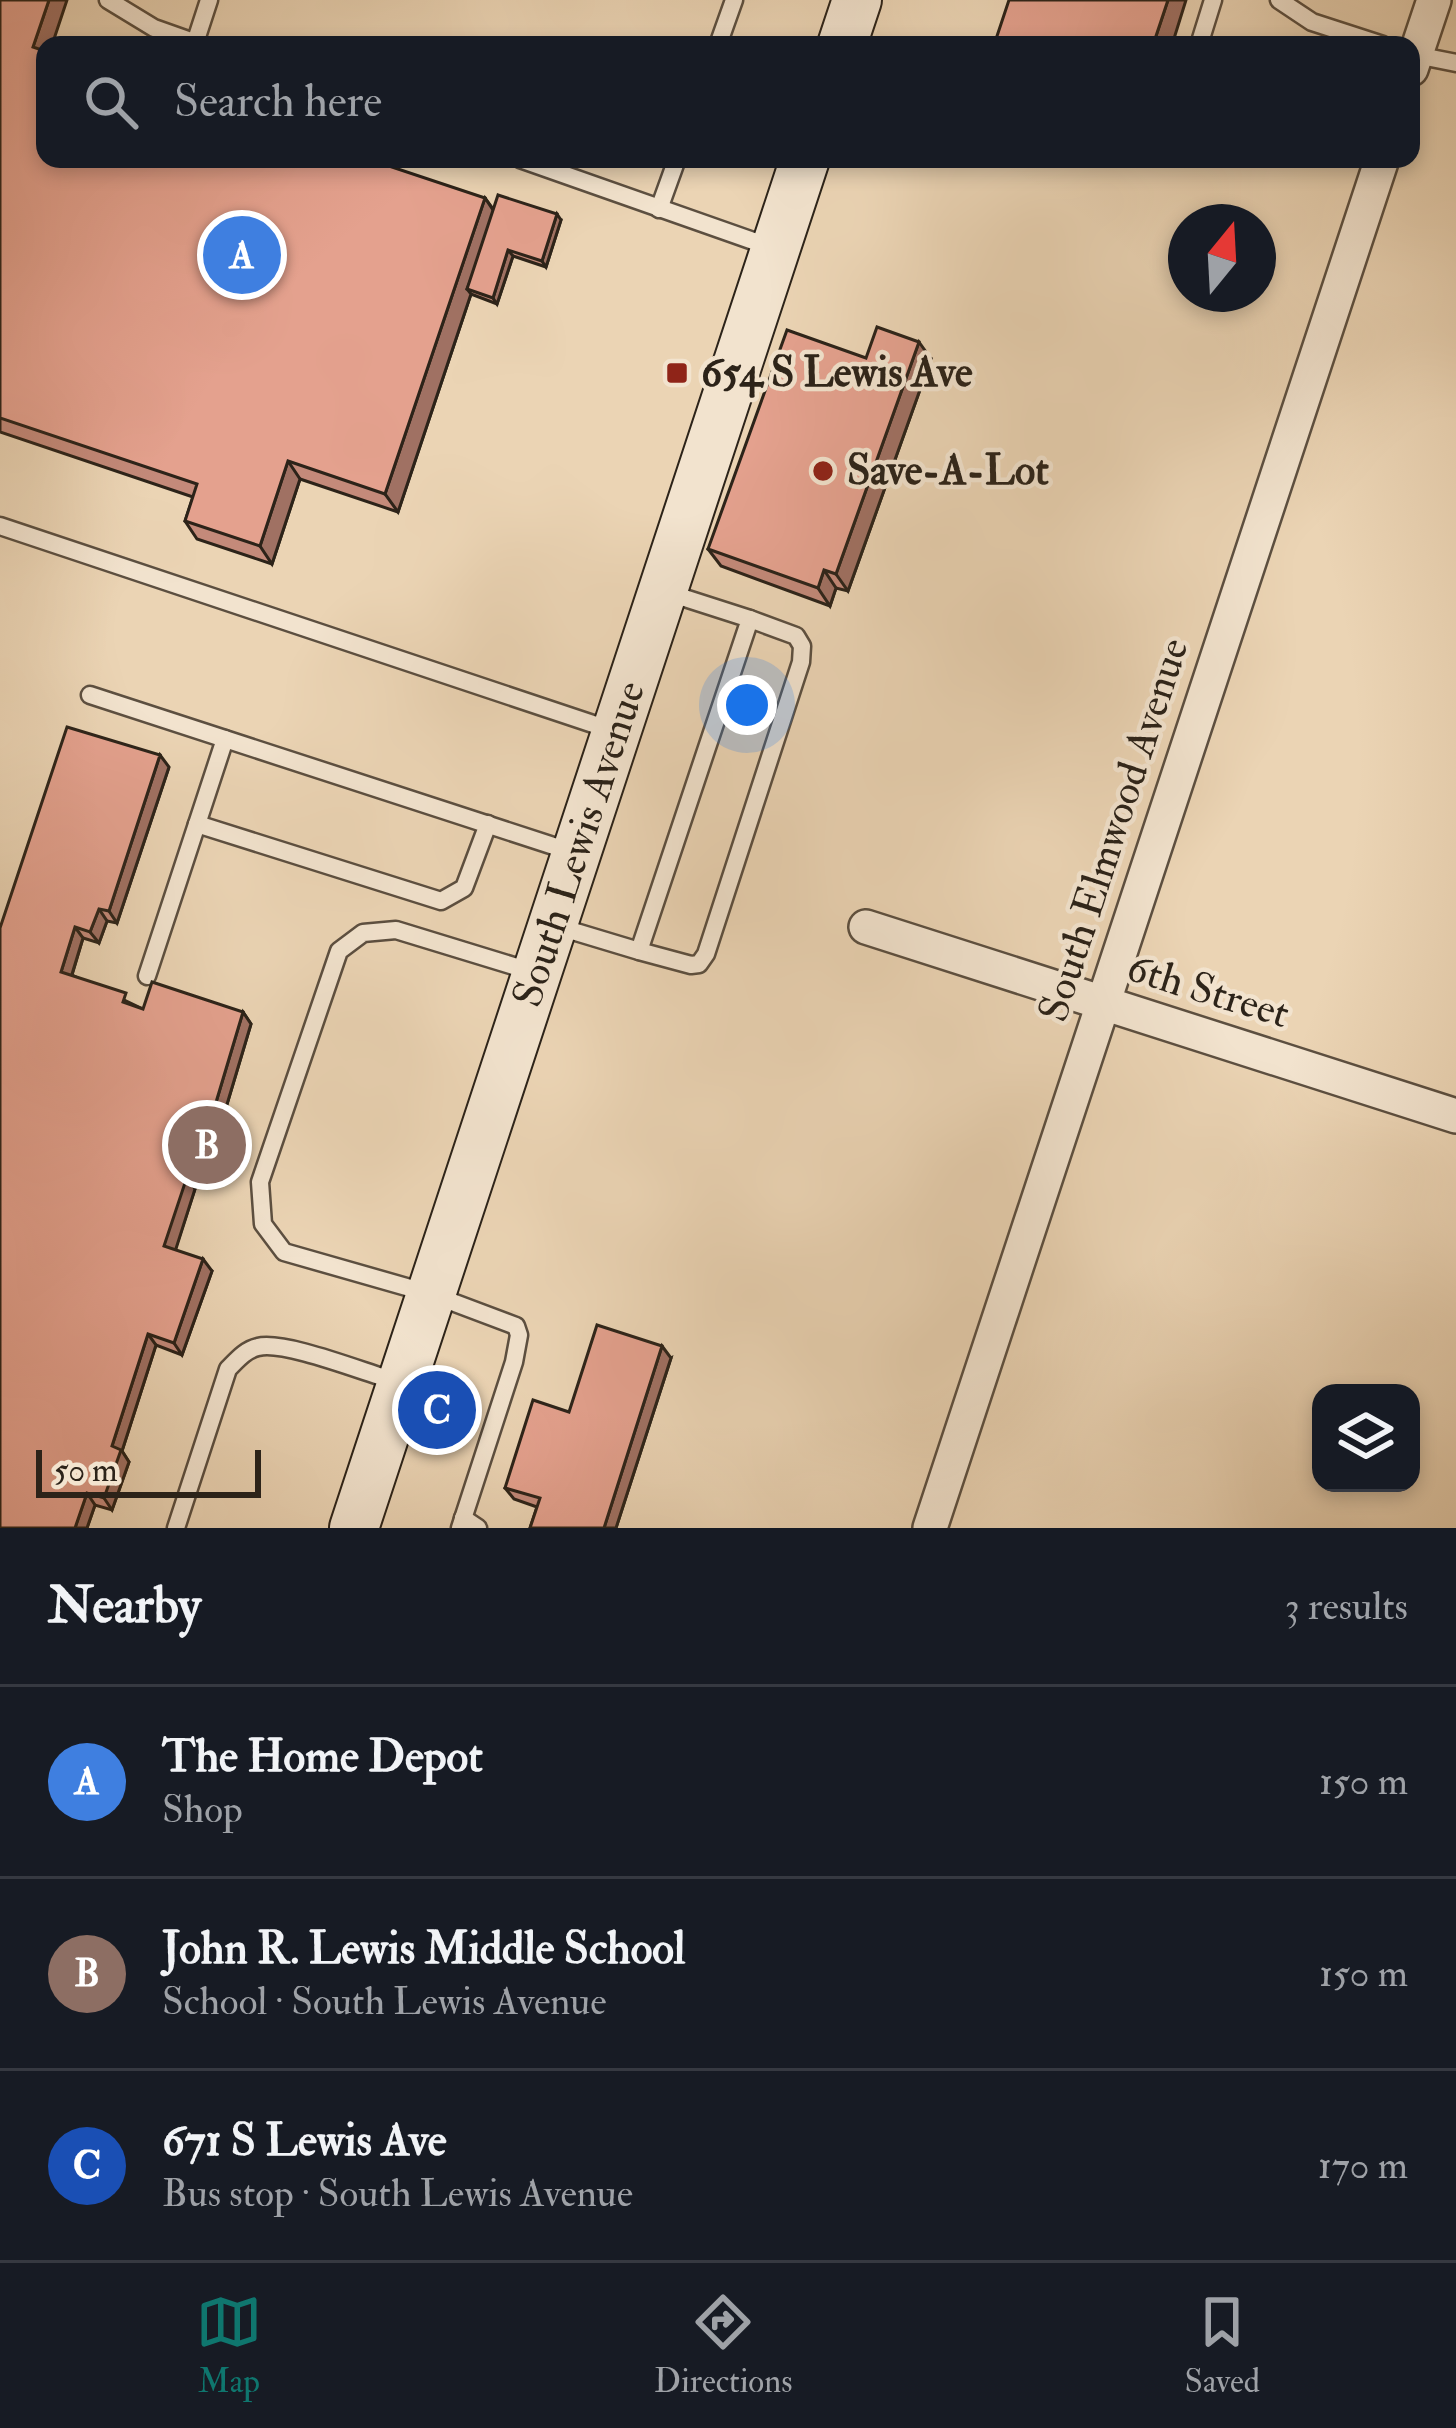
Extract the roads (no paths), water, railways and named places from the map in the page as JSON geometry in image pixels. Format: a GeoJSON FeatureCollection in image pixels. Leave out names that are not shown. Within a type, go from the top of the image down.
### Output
{"type":"FeatureCollection","features":[{"type":"Feature","properties":{"kind":"main road"},"geometry":{"type":"LineString","coordinates":[[847,36],[857,0]]}},
{"type":"Feature","properties":{"kind":"main road","name":"South Lewis Avenue"},"geometry":{"type":"LineString","coordinates":[[354,1528],[802,168]]}},
{"type":"Feature","properties":{"kind":"street"},"geometry":{"type":"LineString","coordinates":[[1420,38],[1434,0]]}},
{"type":"Feature","properties":{"kind":"street","name":"South Elmwood Avenue"},"geometry":{"type":"LineString","coordinates":[[930,1528],[1379,168]]}},
{"type":"Feature","properties":{"kind":"street","name":"6th Street"},"geometry":{"type":"LineString","coordinates":[[866,927],[1456,1116]]}},
{"type":"Feature","properties":{"kind":"lane"},"geometry":{"type":"LineString","coordinates":[[200,36],[209,0]]}},
{"type":"Feature","properties":{"kind":"lane"},"geometry":{"type":"LineString","coordinates":[[721,36],[734,0]]}},
{"type":"Feature","properties":{"kind":"lane"},"geometry":{"type":"LineString","coordinates":[[1202,36],[1214,0]]}},
{"type":"Feature","properties":{"kind":"lane"},"geometry":{"type":"LineString","coordinates":[[1279,0],[1312,22],[1355,36]]}},
{"type":"Feature","properties":{"kind":"lane"},"geometry":{"type":"LineString","coordinates":[[117,2],[154,28],[176,36]]}},
{"type":"Feature","properties":{"kind":"lane"},"geometry":{"type":"LineString","coordinates":[[1420,61],[1456,64]]}},
{"type":"Feature","properties":{"kind":"lane"},"geometry":{"type":"LineString","coordinates":[[545,168],[775,249]]}},
{"type":"Feature","properties":{"kind":"lane"},"geometry":{"type":"LineString","coordinates":[[659,209],[674,168]]}},
{"type":"Feature","properties":{"kind":"lane"},"geometry":{"type":"LineString","coordinates":[[0,526],[616,732]]}},
{"type":"Feature","properties":{"kind":"lane"},"geometry":{"type":"LineString","coordinates":[[553,925],[691,964],[699,964],[706,955],[801,662],[802,646],[796,636],[663,590]]}},
{"type":"Feature","properties":{"kind":"lane"},"geometry":{"type":"LineString","coordinates":[[639,951],[750,619]]}},
{"type":"Feature","properties":{"kind":"lane"},"geometry":{"type":"LineString","coordinates":[[90,695],[576,853]]}},
{"type":"Feature","properties":{"kind":"lane"},"geometry":{"type":"LineString","coordinates":[[147,976],[224,739]]}},
{"type":"Feature","properties":{"kind":"lane"},"geometry":{"type":"LineString","coordinates":[[197,824],[441,901],[464,888],[488,824]]}},
{"type":"Feature","properties":{"kind":"lane"},"geometry":{"type":"LineString","coordinates":[[467,1525],[519,1335],[508,1320],[284,1252],[263,1224],[260,1182],[339,951],[363,933],[396,930],[537,973]]}},
{"type":"Feature","properties":{"kind":"lane"},"geometry":{"type":"LineString","coordinates":[[176,1528],[228,1369],[240,1356],[258,1347],[279,1346],[402,1383]]}},
{"type":"Feature","properties":{"kind":"place","name":"The Home Depot"},"geometry":{"type":"Point","coordinates":[242,255]}},
{"type":"Feature","properties":{"kind":"place","name":"654 S Lewis Ave"},"geometry":{"type":"Point","coordinates":[677,373]}},
{"type":"Feature","properties":{"kind":"place","name":"Save-A-Lot"},"geometry":{"type":"Point","coordinates":[823,471]}},
{"type":"Feature","properties":{"kind":"place","name":"John R. Lewis Middle School"},"geometry":{"type":"Point","coordinates":[207,1145]}},
{"type":"Feature","properties":{"kind":"place","name":"671 S Lewis Ave"},"geometry":{"type":"Point","coordinates":[437,1410]}}]}
